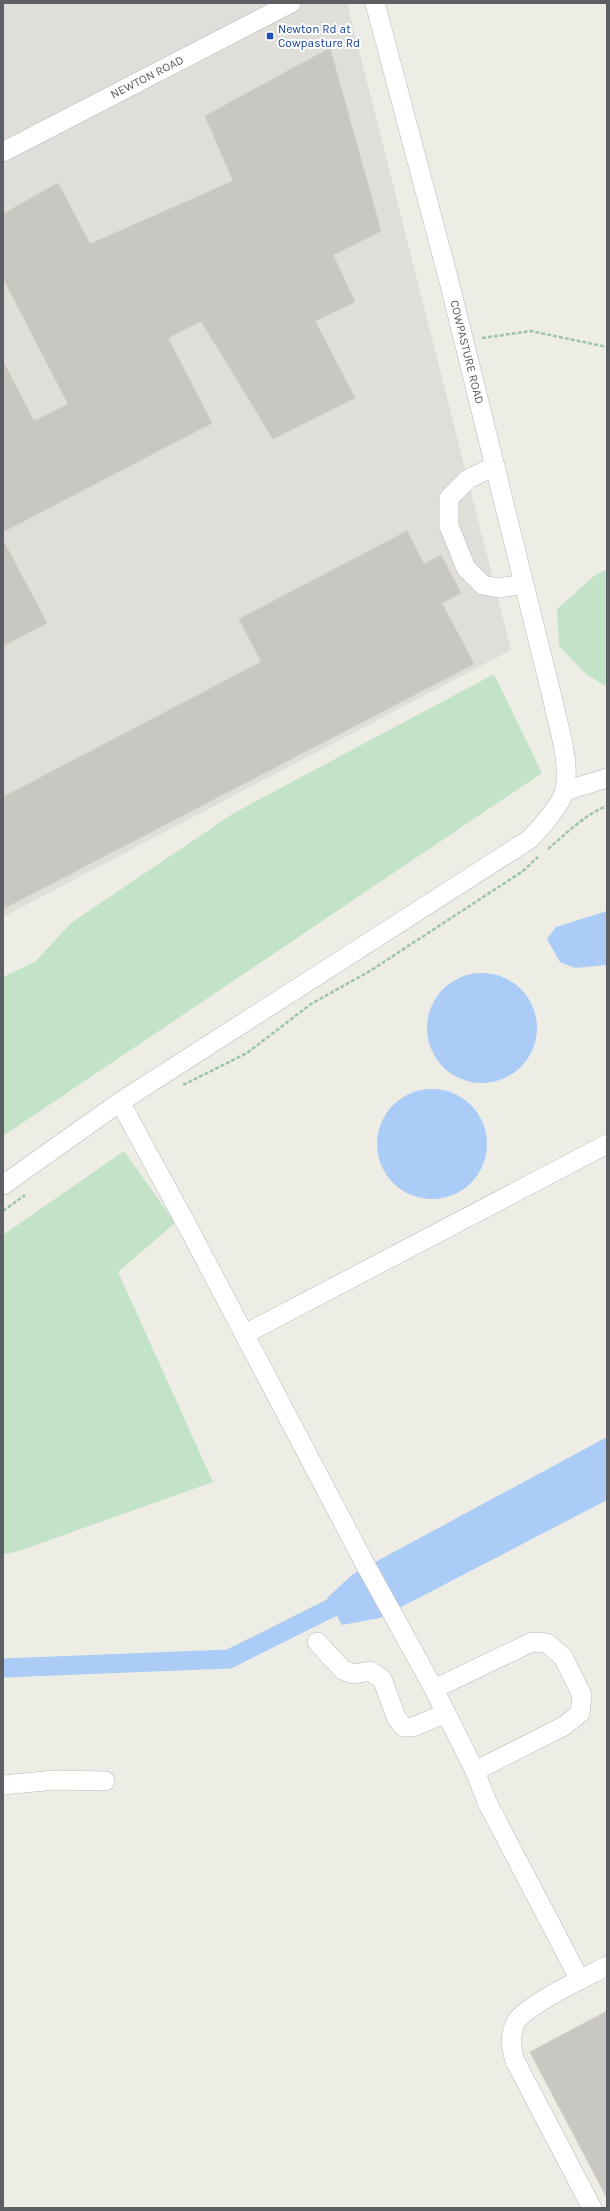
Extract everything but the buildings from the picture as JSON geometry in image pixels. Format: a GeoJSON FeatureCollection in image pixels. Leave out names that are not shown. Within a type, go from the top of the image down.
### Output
{"type":"FeatureCollection","features":[{"type":"Feature","properties":{"kind":"street","name":"NEWTON ROAD"},"geometry":{"type":"LineString","coordinates":[[3,152],[291,3]]}},
{"type":"Feature","properties":{"kind":"street","name":"COWPASTURE ROAD"},"geometry":{"type":"LineString","coordinates":[[375,3],[464,341],[553,702],[565,753],[565,791]]}},
{"type":"Feature","properties":{"kind":"street"},"geometry":{"type":"LineString","coordinates":[[495,466],[468,479],[449,498],[449,526],[466,568],[483,585],[499,588],[524,584]]}},
{"type":"Feature","properties":{"kind":"street"},"geometry":{"type":"LineString","coordinates":[[3,1185],[120,1102],[530,839],[548,819],[565,791],[607,778]]}},
{"type":"Feature","properties":{"kind":"street"},"geometry":{"type":"LineString","coordinates":[[120,1102],[246,1334],[364,1562],[434,1689],[475,1771],[488,1802],[580,1980]]}},
{"type":"Feature","properties":{"kind":"street"},"geometry":{"type":"LineString","coordinates":[[246,1334],[607,1144]]}},
{"type":"Feature","properties":{"kind":"street"},"geometry":{"type":"LineString","coordinates":[[317,1642],[343,1670],[354,1674],[370,1671],[382,1679],[397,1719],[404,1727],[413,1727],[446,1713]]}},
{"type":"Feature","properties":{"kind":"street"},"geometry":{"type":"LineString","coordinates":[[434,1689],[532,1642],[547,1643],[563,1657],[571,1671],[582,1695],[580,1713],[564,1726],[475,1771]]}},
{"type":"Feature","properties":{"kind":"street"},"geometry":{"type":"LineString","coordinates":[[3,1785],[54,1780],[105,1781]]}},
{"type":"Feature","properties":{"kind":"street"},"geometry":{"type":"LineString","coordinates":[[592,2208],[515,2061],[511,2048],[512,2035],[517,2022],[530,2009],[607,1966]]}},
{"type":"Feature","properties":{"kind":"path"},"geometry":{"type":"LineString","coordinates":[[464,341],[531,331],[607,347]]}},
{"type":"Feature","properties":{"kind":"path"},"geometry":{"type":"LineString","coordinates":[[545,851],[596,810],[607,806]]}},
{"type":"Feature","properties":{"kind":"path"},"geometry":{"type":"LineString","coordinates":[[182,1086],[246,1053],[311,1004],[370,971],[522,871],[540,856]]}},
{"type":"Feature","properties":{"kind":"path"},"geometry":{"type":"LineString","coordinates":[[3,1211],[28,1192]]}},
{"type":"Feature","properties":{"kind":"shaded area"},"geometry":{"type":"Polygon","coordinates":[[[3,3],[347,3],[511,650],[3,917],[3,3]]]}},
{"type":"Feature","properties":{"kind":"green space"},"geometry":{"type":"Polygon","coordinates":[[[607,569],[607,687],[586,674],[559,646],[557,609],[594,576],[607,569]]]}},
{"type":"Feature","properties":{"kind":"green space"},"geometry":{"type":"Polygon","coordinates":[[[494,674],[542,773],[3,1136],[3,977],[36,961],[71,923],[234,813],[494,674]]]}},
{"type":"Feature","properties":{"kind":"green space"},"geometry":{"type":"Polygon","coordinates":[[[124,1151],[175,1223],[118,1272],[213,1482],[16,1552],[3,1554],[3,1235],[124,1151]]]}},
{"type":"Feature","properties":{"kind":"water"},"geometry":{"type":"Polygon","coordinates":[[[607,911],[607,965],[575,968],[560,962],[547,939],[556,927],[607,911]]]}},
{"type":"Feature","properties":{"kind":"water"},"geometry":{"type":"Polygon","coordinates":[[[482,973],[503,977],[513,982],[521,989],[528,997],[533,1007],[537,1028],[533,1049],[528,1059],[521,1067],[513,1074],[503,1079],[482,1083],[461,1079],[451,1074],[443,1067],[436,1059],[431,1049],[427,1028],[431,1007],[436,997],[443,989],[451,982],[461,977],[482,973]]]}},
{"type":"Feature","properties":{"kind":"water"},"geometry":{"type":"Polygon","coordinates":[[[432,1089],[453,1093],[463,1098],[471,1105],[478,1113],[483,1123],[487,1144],[483,1165],[478,1175],[471,1183],[463,1190],[453,1195],[432,1199],[411,1195],[401,1190],[393,1183],[386,1175],[381,1165],[377,1144],[381,1123],[386,1113],[393,1105],[401,1098],[411,1093],[432,1089]]]}},
{"type":"Feature","properties":{"kind":"water"},"geometry":{"type":"Polygon","coordinates":[[[607,1437],[607,1500],[380,1618],[342,1625],[327,1598],[353,1574],[607,1437]]]}},
{"type":"Feature","properties":{"kind":"waterway"},"geometry":{"type":"LineString","coordinates":[[3,1668],[229,1659],[355,1596]]}},
{"type":"Feature","properties":{"kind":"place","name":"Newton Rd at Cowpasture Rd"},"geometry":{"type":"Point","coordinates":[270,36]}}]}
